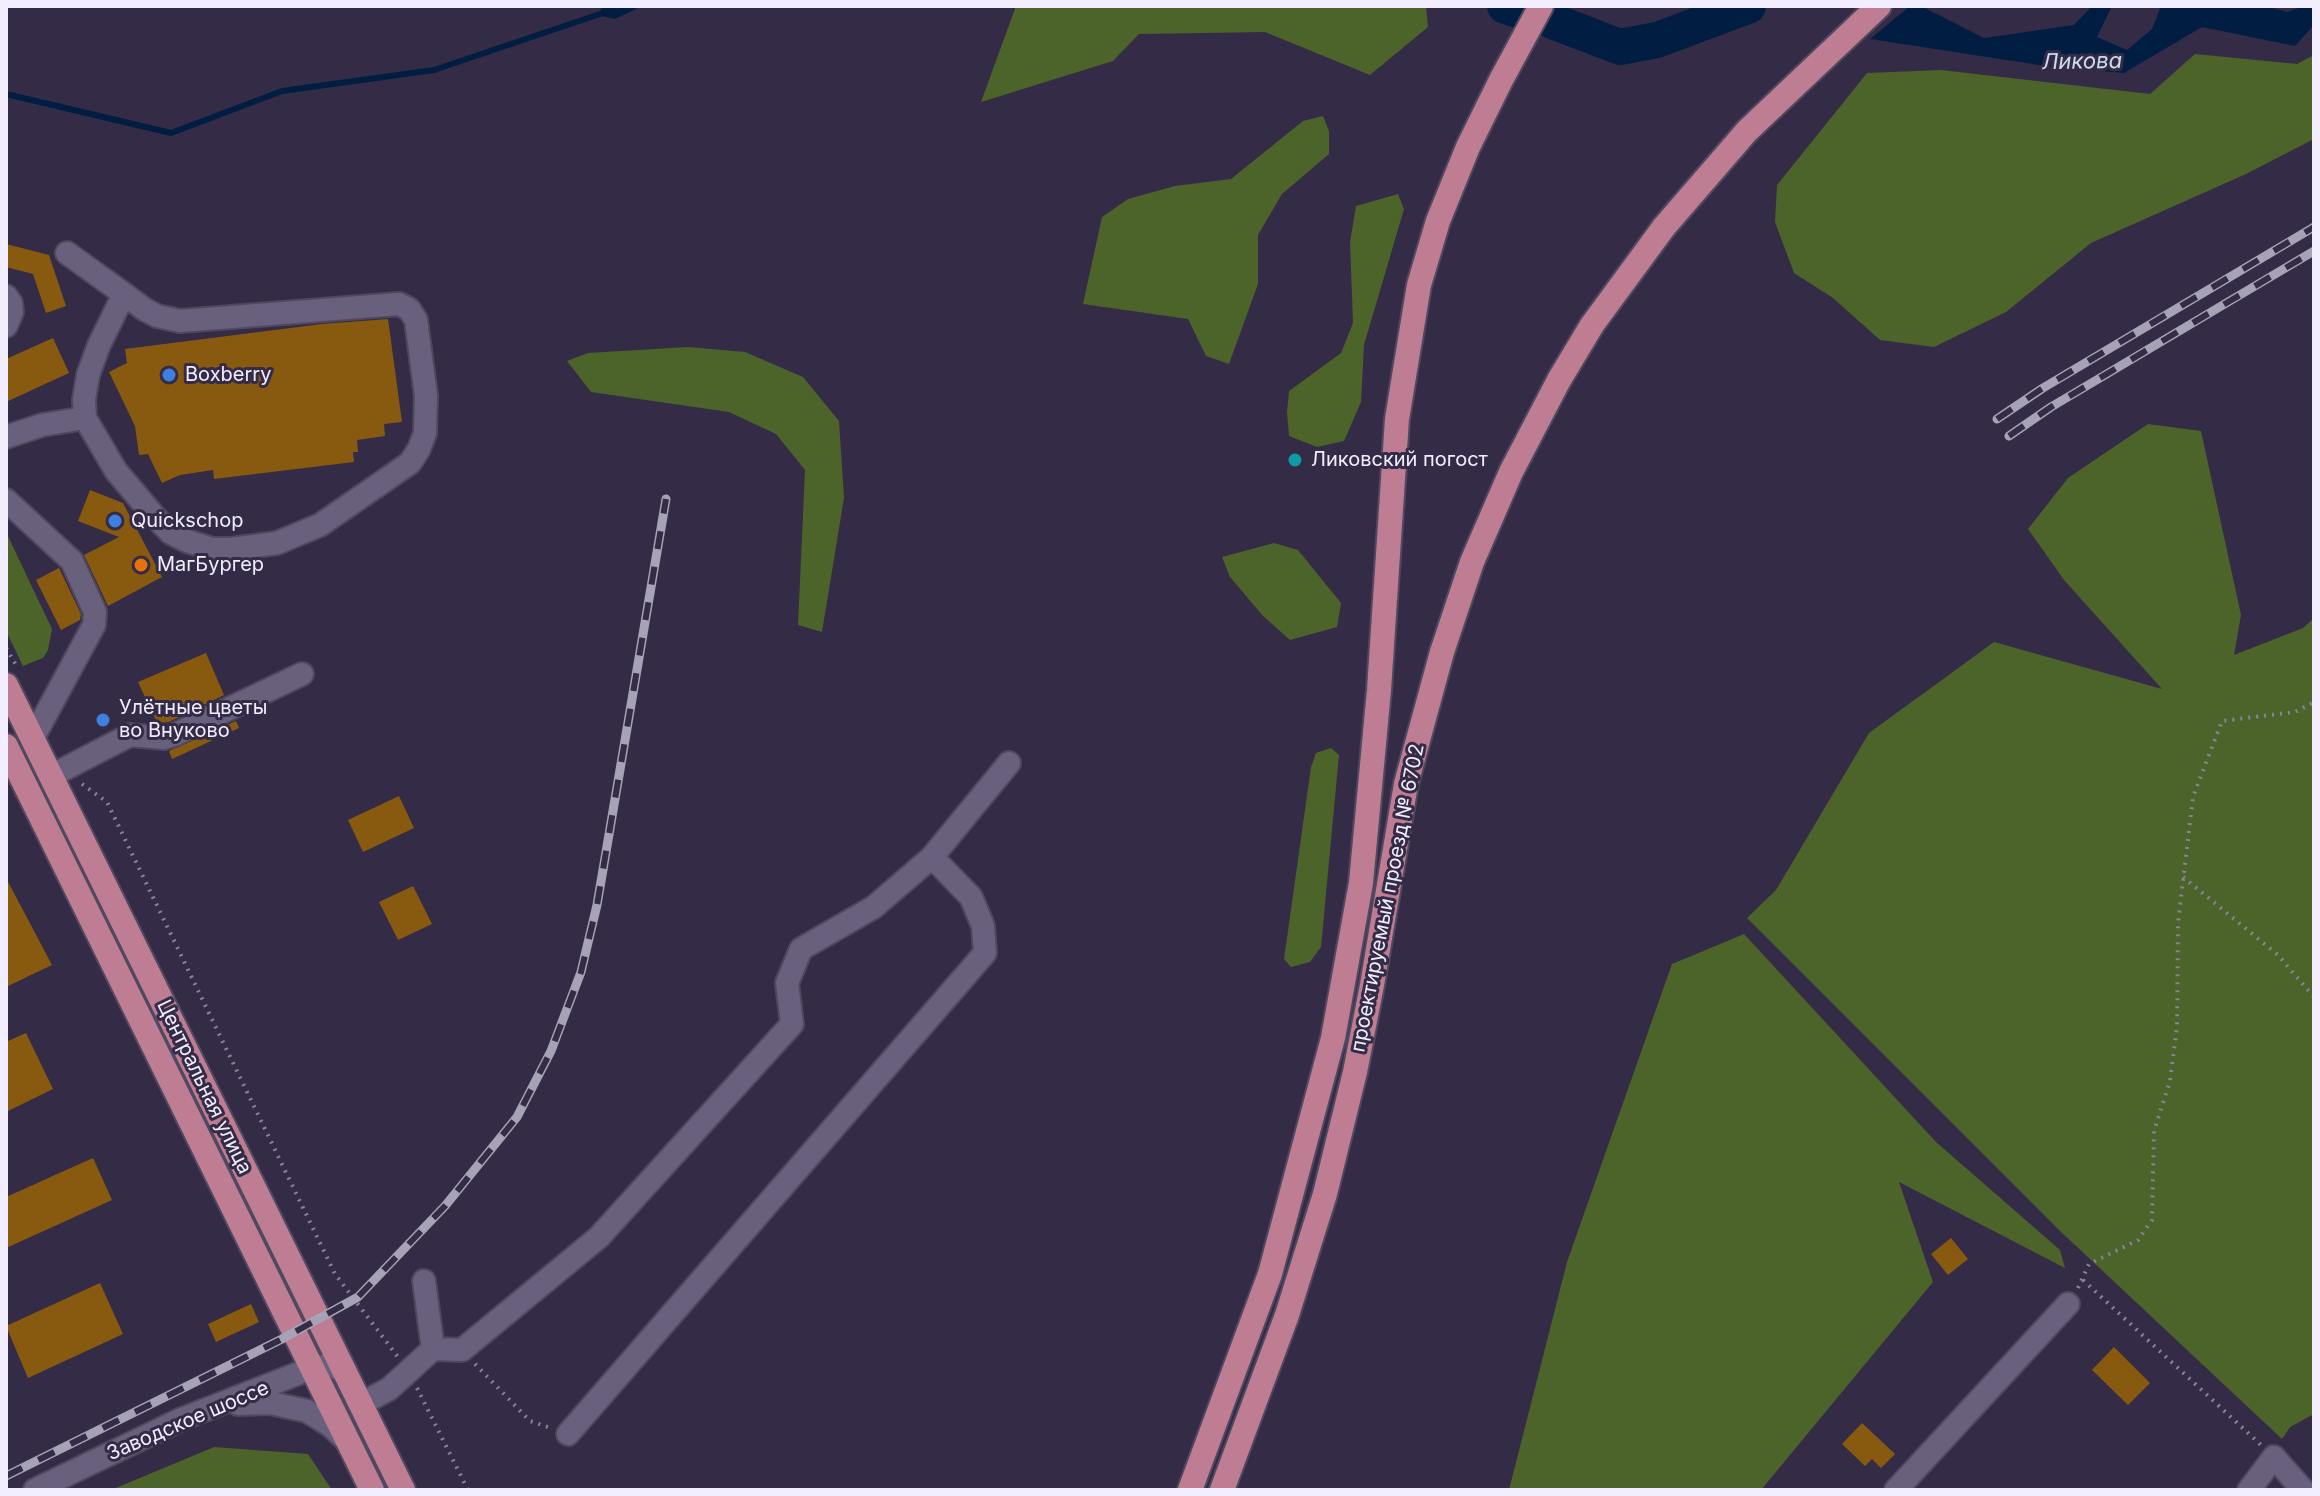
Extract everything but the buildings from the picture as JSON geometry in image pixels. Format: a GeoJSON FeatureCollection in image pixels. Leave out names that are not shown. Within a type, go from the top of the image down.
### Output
{"type":"FeatureCollection","features":[{"type":"Feature","properties":{"kind":"main road","name":"проектируемый проезд № 6702"},"geometry":{"type":"LineString","coordinates":[[1190,1490],[1270,1274],[1333,1038],[1361,883],[1379,690],[1397,419],[1419,285],[1438,221],[1468,147],[1541,6]]}},
{"type":"Feature","properties":{"kind":"main road","name":"проектируемый проезд № 6702"},"geometry":{"type":"LineString","coordinates":[[1222,1490],[1292,1300],[1335,1158],[1372,985],[1406,784],[1442,652],[1482,537],[1529,435],[1592,325],[1664,227],[1715,165],[1776,101],[1879,6]]}},
{"type":"Feature","properties":{"kind":"main road","name":"Центральная улица"},"geometry":{"type":"LineString","coordinates":[[14,680],[33,738],[60,772],[403,1490]]}},
{"type":"Feature","properties":{"kind":"main road","name":"Центральная улица"},"geometry":{"type":"LineString","coordinates":[[6,746],[372,1490]]}},
{"type":"Feature","properties":{"kind":"street"},"geometry":{"type":"LineString","coordinates":[[67,253],[157,316],[180,321],[399,304],[409,309],[416,320],[426,396],[425,433],[419,449],[410,463],[320,525],[277,543],[255,548],[212,549],[171,533],[116,471],[85,418],[88,375],[124,294]]}},
{"type":"Feature","properties":{"kind":"street"},"geometry":{"type":"LineString","coordinates":[[6,296],[12,312],[6,326]]}},
{"type":"Feature","properties":{"kind":"street"},"geometry":{"type":"LineString","coordinates":[[6,437],[42,425],[85,418]]}},
{"type":"Feature","properties":{"kind":"street"},"geometry":{"type":"LineString","coordinates":[[6,500],[72,561],[95,612],[94,625],[33,738]]}},
{"type":"Feature","properties":{"kind":"street"},"geometry":{"type":"LineString","coordinates":[[60,772],[130,735],[164,738],[174,735],[302,674]]}},
{"type":"Feature","properties":{"kind":"street"},"geometry":{"type":"LineString","coordinates":[[361,1404],[389,1389],[433,1349],[462,1350],[599,1237],[792,1024],[787,983],[801,949],[874,907],[932,857],[1009,763]]}},
{"type":"Feature","properties":{"kind":"street"},"geometry":{"type":"LineString","coordinates":[[568,1434],[985,953],[983,926],[971,897],[932,857]]}},
{"type":"Feature","properties":{"kind":"street"},"geometry":{"type":"LineString","coordinates":[[424,1281],[433,1349]]}},
{"type":"Feature","properties":{"kind":"street"},"geometry":{"type":"LineString","coordinates":[[1896,1490],[2068,1304]]}},
{"type":"Feature","properties":{"kind":"street","name":"Заводское шоссе"},"geometry":{"type":"LineString","coordinates":[[35,1490],[216,1405],[312,1368],[329,1365],[344,1371]]}},
{"type":"Feature","properties":{"kind":"street"},"geometry":{"type":"LineString","coordinates":[[216,1405],[256,1402],[295,1407],[316,1415],[349,1443]]}},
{"type":"Feature","properties":{"kind":"street"},"geometry":{"type":"LineString","coordinates":[[2249,1490],[2274,1457],[2303,1490]]}},
{"type":"Feature","properties":{"kind":"path"},"geometry":{"type":"LineString","coordinates":[[6,648],[14,680]]}},
{"type":"Feature","properties":{"kind":"path"},"geometry":{"type":"LineString","coordinates":[[2068,1304],[2089,1264],[2138,1240],[2152,1220],[2154,1131],[2170,1081],[2177,1027],[2178,923],[2193,797],[2222,721],[2295,712],[2314,702]]}},
{"type":"Feature","properties":{"kind":"path"},"geometry":{"type":"LineString","coordinates":[[60,772],[107,802],[335,1274],[408,1371],[468,1490]]}},
{"type":"Feature","properties":{"kind":"path"},"geometry":{"type":"LineString","coordinates":[[2182,877],[2278,955],[2314,997]]}},
{"type":"Feature","properties":{"kind":"path"},"geometry":{"type":"LineString","coordinates":[[2083,1280],[2274,1457]]}},
{"type":"Feature","properties":{"kind":"path"},"geometry":{"type":"LineString","coordinates":[[462,1350],[530,1421],[568,1434]]}},
{"type":"Feature","properties":{"kind":"green space"},"geometry":{"type":"Polygon","coordinates":[[[1016,6],[1426,6],[1428,27],[1370,75],[1265,32],[1139,34],[1113,61],[981,102],[1016,6]]]}},
{"type":"Feature","properties":{"kind":"green space"},"geometry":{"type":"Polygon","coordinates":[[[2195,54],[2297,64],[2314,55],[2314,139],[2246,174],[2091,243],[2006,312],[1934,347],[1880,340],[1833,298],[1794,273],[1775,222],[1777,185],[1867,73],[1941,70],[2150,94],[2195,54]]]}},
{"type":"Feature","properties":{"kind":"green space"},"geometry":{"type":"Polygon","coordinates":[[[1323,116],[1329,131],[1329,154],[1282,194],[1258,235],[1258,284],[1229,364],[1206,356],[1188,319],[1083,304],[1102,217],[1128,199],[1175,186],[1231,179],[1303,121],[1323,116]]]}},
{"type":"Feature","properties":{"kind":"green space"},"geometry":{"type":"Polygon","coordinates":[[[1398,194],[1404,209],[1364,345],[1361,402],[1344,441],[1317,447],[1289,436],[1289,391],[1341,353],[1353,323],[1350,242],[1356,206],[1398,194]]]}},
{"type":"Feature","properties":{"kind":"green space"},"geometry":{"type":"Polygon","coordinates":[[[688,347],[745,352],[803,377],[839,421],[844,498],[822,632],[798,625],[805,470],[776,434],[729,412],[591,392],[567,361],[588,353],[688,347]]]}},
{"type":"Feature","properties":{"kind":"green space"},"geometry":{"type":"Polygon","coordinates":[[[2148,424],[2201,431],[2241,615],[2234,655],[2303,628],[2314,618],[2314,1414],[2290,1427],[2282,1439],[2059,1230],[1747,918],[1776,890],[1869,733],[1994,642],[2162,689],[2064,580],[2028,529],[2068,478],[2148,424]]]}},
{"type":"Feature","properties":{"kind":"green space"},"geometry":{"type":"Polygon","coordinates":[[[6,532],[52,629],[48,650],[43,658],[23,666],[6,631],[6,532]]]}},
{"type":"Feature","properties":{"kind":"green space"},"geometry":{"type":"Polygon","coordinates":[[[1274,543],[1298,550],[1341,603],[1337,627],[1290,640],[1263,616],[1230,577],[1222,557],[1274,543]]]}},
{"type":"Feature","properties":{"kind":"green space"},"geometry":{"type":"Polygon","coordinates":[[[1331,748],[1339,755],[1321,947],[1310,962],[1291,967],[1284,959],[1311,767],[1316,753],[1331,748]]]}},
{"type":"Feature","properties":{"kind":"green space"},"geometry":{"type":"Polygon","coordinates":[[[1744,934],[1936,1142],[2060,1250],[2065,1268],[1899,1182],[1933,1282],[1761,1490],[1509,1490],[1567,1262],[1672,964],[1744,934]]]}},
{"type":"Feature","properties":{"kind":"green space"},"geometry":{"type":"Polygon","coordinates":[[[214,1447],[308,1454],[332,1490],[111,1490],[214,1447]]]}},
{"type":"Feature","properties":{"kind":"water"},"geometry":{"type":"Polygon","coordinates":[[[603,6],[642,6],[615,19],[598,15],[603,6]]]}},
{"type":"Feature","properties":{"kind":"water"},"geometry":{"type":"Polygon","coordinates":[[[1910,6],[1921,6],[1984,38],[2074,25],[2092,6],[2112,6],[2097,37],[2127,50],[2152,29],[2161,6],[2265,6],[2287,12],[2314,6],[2314,25],[2295,46],[2202,27],[2124,73],[2052,67],[1870,39],[1910,6]]]}},
{"type":"Feature","properties":{"kind":"waterway","name":"Ликова"},"geometry":{"type":"LineString","coordinates":[[1505,6],[1517,10]]}},
{"type":"Feature","properties":{"kind":"waterway","name":"Ликова"},"geometry":{"type":"LineString","coordinates":[[1552,21],[1620,47],[1657,40],[1748,6]]}},
{"type":"Feature","properties":{"kind":"waterway"},"geometry":{"type":"LineString","coordinates":[[6,94],[171,133],[282,91],[434,70],[603,13]]}},
{"type":"Feature","properties":{"kind":"railway"},"geometry":{"type":"LineString","coordinates":[[1997,419],[2043,388],[2314,227]]}},
{"type":"Feature","properties":{"kind":"railway"},"geometry":{"type":"LineString","coordinates":[[2009,436],[2051,407],[2314,251]]}},
{"type":"Feature","properties":{"kind":"railway"},"geometry":{"type":"LineString","coordinates":[[6,1476],[282,1339],[358,1297],[445,1206],[517,1117],[551,1051],[581,972],[597,905],[666,499]]}},
{"type":"Feature","properties":{"kind":"place","name":"Boxberry"},"geometry":{"type":"Point","coordinates":[169,375]}},
{"type":"Feature","properties":{"kind":"place","name":"Ликовский погост"},"geometry":{"type":"Point","coordinates":[1295,460]}},
{"type":"Feature","properties":{"kind":"place","name":"Quickschop"},"geometry":{"type":"Point","coordinates":[115,521]}},
{"type":"Feature","properties":{"kind":"place","name":"МагБургер"},"geometry":{"type":"Point","coordinates":[141,565]}},
{"type":"Feature","properties":{"kind":"place","name":"Улётные цветы во Внуково"},"geometry":{"type":"Point","coordinates":[103,720]}}]}
